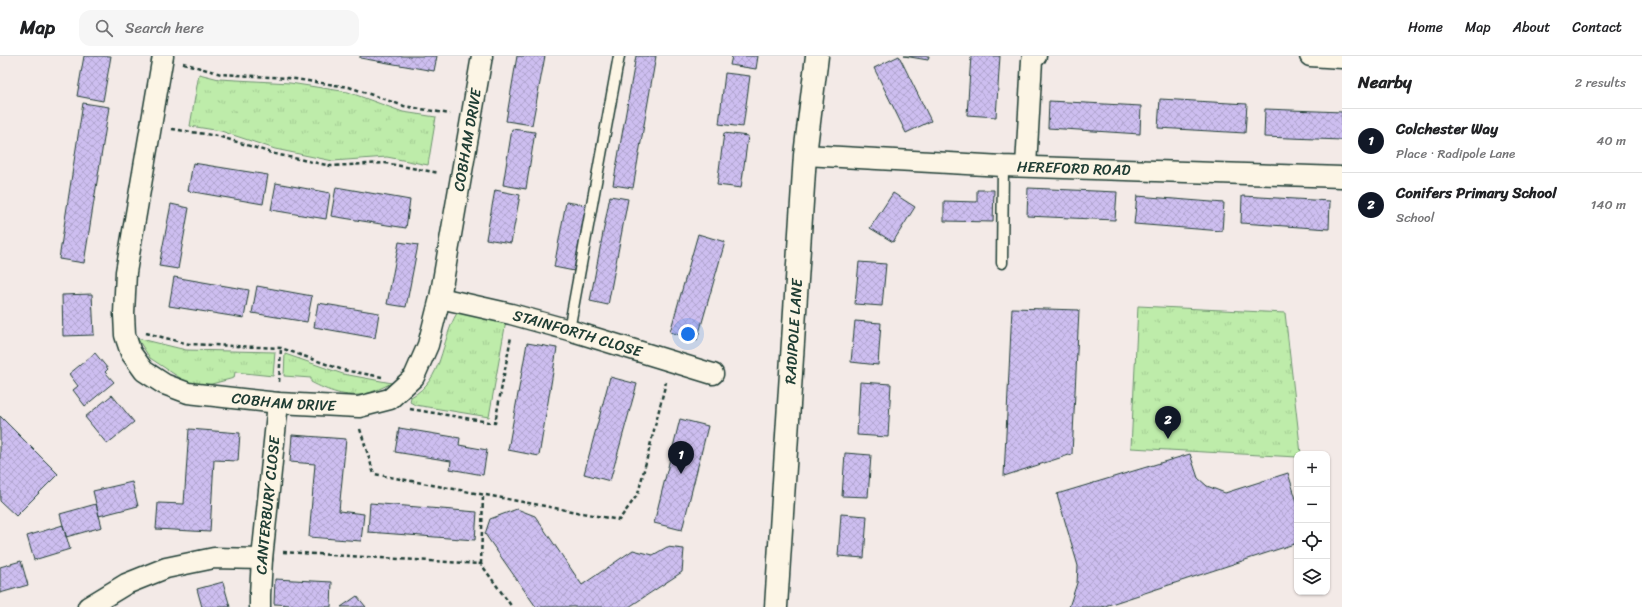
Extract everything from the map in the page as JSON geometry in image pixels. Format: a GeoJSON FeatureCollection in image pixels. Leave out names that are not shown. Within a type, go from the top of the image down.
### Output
{"type":"FeatureCollection","features":[{"type":"Feature","properties":{"kind":"main road","name":"RADIPOLE LANE"},"geometry":{"type":"LineString","coordinates":[[776,607],[805,155],[817,56]]}},
{"type":"Feature","properties":{"kind":"street","name":"COBHAM DRIVE"},"geometry":{"type":"LineString","coordinates":[[163,57],[126,272],[124,314],[125,335],[131,353],[144,371],[164,384],[188,394],[278,403],[359,407],[390,399],[414,377],[428,345],[440,298],[482,56]]}},
{"type":"Feature","properties":{"kind":"street"},"geometry":{"type":"LineString","coordinates":[[1026,166],[1032,60],[1036,56]]}},
{"type":"Feature","properties":{"kind":"street"},"geometry":{"type":"LineString","coordinates":[[1310,56],[1342,58]]}},
{"type":"Feature","properties":{"kind":"street","name":"HEREFORD ROAD"},"geometry":{"type":"LineString","coordinates":[[805,155],[1003,166],[1342,177]]}},
{"type":"Feature","properties":{"kind":"street","name":"STAINFORTH CLOSE"},"geometry":{"type":"LineString","coordinates":[[440,298],[515,315],[569,330],[713,374]]}},
{"type":"Feature","properties":{"kind":"street","name":"CANTERBURY CLOSE"},"geometry":{"type":"LineString","coordinates":[[260,607],[262,555],[278,403]]}},
{"type":"Feature","properties":{"kind":"street"},"geometry":{"type":"LineString","coordinates":[[88,607],[126,584],[166,568],[214,558],[262,555]]}},
{"type":"Feature","properties":{"kind":"lane"},"geometry":{"type":"LineString","coordinates":[[569,330],[619,56]]}},
{"type":"Feature","properties":{"kind":"lane"},"geometry":{"type":"LineString","coordinates":[[1002,263],[1003,166]]}},
{"type":"Feature","properties":{"kind":"path"},"geometry":{"type":"LineString","coordinates":[[163,57],[221,74],[288,78],[349,87],[404,106],[471,118]]}},
{"type":"Feature","properties":{"kind":"path"},"geometry":{"type":"LineString","coordinates":[[151,126],[218,136],[275,154],[331,166],[385,163],[461,177]]}},
{"type":"Feature","properties":{"kind":"path"},"geometry":{"type":"LineString","coordinates":[[125,328],[189,344],[281,348],[343,370],[403,386],[410,409],[495,423],[515,315]]}},
{"type":"Feature","properties":{"kind":"path"},"geometry":{"type":"LineString","coordinates":[[278,403],[281,348]]}},
{"type":"Feature","properties":{"kind":"path"},"geometry":{"type":"LineString","coordinates":[[353,407],[374,474],[618,520],[638,494],[671,361]]}},
{"type":"Feature","properties":{"kind":"path"},"geometry":{"type":"LineString","coordinates":[[483,495],[480,564],[512,607]]}},
{"type":"Feature","properties":{"kind":"path"},"geometry":{"type":"LineString","coordinates":[[262,555],[480,564]]}},
{"type":"Feature","properties":{"kind":"green space"},"geometry":{"type":"Polygon","coordinates":[[[199,74],[219,79],[290,83],[348,92],[403,112],[436,117],[428,165],[387,157],[333,161],[275,149],[221,131],[190,126],[199,74]]]}},
{"type":"Feature","properties":{"kind":"green space"},"geometry":{"type":"Polygon","coordinates":[[[1138,306],[1285,313],[1301,451],[1294,451],[1294,457],[1131,448],[1138,306]]]}},
{"type":"Feature","properties":{"kind":"green space"},"geometry":{"type":"Polygon","coordinates":[[[466,311],[506,321],[489,417],[415,405],[410,402],[411,397],[422,389],[436,370],[451,324],[457,313],[466,311]]]}},
{"type":"Feature","properties":{"kind":"green space"},"geometry":{"type":"Polygon","coordinates":[[[137,338],[186,350],[275,352],[273,376],[235,372],[234,378],[204,386],[186,382],[150,358],[137,338]]]}},
{"type":"Feature","properties":{"kind":"green space"},"geometry":{"type":"Polygon","coordinates":[[[285,354],[343,374],[392,383],[365,394],[351,395],[337,393],[311,382],[311,378],[284,376],[285,354]]]}},
{"type":"Feature","properties":{"kind":"building"},"geometry":{"type":"Polygon","coordinates":[[[84,56],[111,56],[103,101],[77,96],[84,56]]]}},
{"type":"Feature","properties":{"kind":"building"},"geometry":{"type":"Polygon","coordinates":[[[360,56],[437,56],[434,71],[360,58],[360,56]]]}},
{"type":"Feature","properties":{"kind":"building"},"geometry":{"type":"Polygon","coordinates":[[[517,56],[545,56],[532,125],[506,121],[517,56]]]}},
{"type":"Feature","properties":{"kind":"building"},"geometry":{"type":"Polygon","coordinates":[[[636,56],[656,56],[633,188],[613,185],[636,56]]]}},
{"type":"Feature","properties":{"kind":"building"},"geometry":{"type":"Polygon","coordinates":[[[732,56],[758,56],[756,69],[730,65],[732,56]]]}},
{"type":"Feature","properties":{"kind":"building"},"geometry":{"type":"Polygon","coordinates":[[[899,56],[931,121],[906,133],[874,68],[899,56]]]}},
{"type":"Feature","properties":{"kind":"building"},"geometry":{"type":"Polygon","coordinates":[[[904,56],[929,56],[928,60],[904,56]]]}},
{"type":"Feature","properties":{"kind":"building"},"geometry":{"type":"Polygon","coordinates":[[[971,56],[1000,56],[996,117],[967,115],[971,56]]]}},
{"type":"Feature","properties":{"kind":"building"},"geometry":{"type":"Polygon","coordinates":[[[725,73],[750,76],[743,127],[719,124],[725,73]]]}},
{"type":"Feature","properties":{"kind":"building"},"geometry":{"type":"Polygon","coordinates":[[[1160,99],[1247,104],[1245,133],[1158,128],[1160,99]]]}},
{"type":"Feature","properties":{"kind":"building"},"geometry":{"type":"Polygon","coordinates":[[[1049,101],[1141,106],[1140,134],[1048,128],[1049,101]]]}},
{"type":"Feature","properties":{"kind":"building"},"geometry":{"type":"Polygon","coordinates":[[[83,103],[109,107],[84,263],[59,259],[83,103]]]}},
{"type":"Feature","properties":{"kind":"building"},"geometry":{"type":"Polygon","coordinates":[[[1265,109],[1342,112],[1342,140],[1264,137],[1265,109]]]}},
{"type":"Feature","properties":{"kind":"building"},"geometry":{"type":"Polygon","coordinates":[[[512,129],[535,132],[526,189],[503,185],[512,129]]]}},
{"type":"Feature","properties":{"kind":"building"},"geometry":{"type":"Polygon","coordinates":[[[724,133],[748,136],[741,188],[717,185],[724,133]]]}},
{"type":"Feature","properties":{"kind":"building"},"geometry":{"type":"Polygon","coordinates":[[[193,163],[268,175],[263,204],[188,191],[193,163]]]}},
{"type":"Feature","properties":{"kind":"building"},"geometry":{"type":"Polygon","coordinates":[[[276,183],[330,193],[326,219],[271,210],[276,183]]]}},
{"type":"Feature","properties":{"kind":"building"},"geometry":{"type":"Polygon","coordinates":[[[336,187],[410,200],[406,228],[331,216],[336,187]]]}},
{"type":"Feature","properties":{"kind":"building"},"geometry":{"type":"Polygon","coordinates":[[[1028,188],[1117,192],[1115,220],[1027,216],[1028,188]]]}},
{"type":"Feature","properties":{"kind":"building"},"geometry":{"type":"Polygon","coordinates":[[[495,190],[520,195],[511,243],[486,239],[495,190]]]}},
{"type":"Feature","properties":{"kind":"building"},"geometry":{"type":"Polygon","coordinates":[[[977,190],[994,190],[993,222],[944,221],[944,201],[977,202],[977,190]]]}},
{"type":"Feature","properties":{"kind":"building"},"geometry":{"type":"Polygon","coordinates":[[[893,193],[915,207],[893,242],[870,228],[893,193]]]}},
{"type":"Feature","properties":{"kind":"building"},"geometry":{"type":"Polygon","coordinates":[[[610,196],[628,199],[608,305],[590,301],[610,196]]]}},
{"type":"Feature","properties":{"kind":"building"},"geometry":{"type":"Polygon","coordinates":[[[1137,196],[1224,203],[1222,231],[1134,224],[1137,196]]]}},
{"type":"Feature","properties":{"kind":"building"},"geometry":{"type":"Polygon","coordinates":[[[1242,196],[1330,201],[1329,229],[1241,223],[1242,196]]]}},
{"type":"Feature","properties":{"kind":"building"},"geometry":{"type":"Polygon","coordinates":[[[566,202],[586,205],[574,271],[554,267],[566,202]]]}},
{"type":"Feature","properties":{"kind":"building"},"geometry":{"type":"Polygon","coordinates":[[[171,204],[189,208],[178,269],[159,266],[171,204]]]}},
{"type":"Feature","properties":{"kind":"building"},"geometry":{"type":"Polygon","coordinates":[[[698,234],[725,242],[697,340],[670,332],[698,234]]]}},
{"type":"Feature","properties":{"kind":"building"},"geometry":{"type":"Polygon","coordinates":[[[399,242],[418,245],[406,307],[387,304],[399,242]]]}},
{"type":"Feature","properties":{"kind":"building"},"geometry":{"type":"Polygon","coordinates":[[[859,262],[886,264],[882,306],[855,304],[859,262]]]}},
{"type":"Feature","properties":{"kind":"building"},"geometry":{"type":"Polygon","coordinates":[[[174,277],[249,290],[244,318],[169,306],[174,277]]]}},
{"type":"Feature","properties":{"kind":"building"},"geometry":{"type":"Polygon","coordinates":[[[257,286],[312,296],[307,322],[252,313],[257,286]]]}},
{"type":"Feature","properties":{"kind":"building"},"geometry":{"type":"Polygon","coordinates":[[[92,294],[94,335],[63,336],[62,295],[92,294]]]}},
{"type":"Feature","properties":{"kind":"building"},"geometry":{"type":"Polygon","coordinates":[[[318,303],[379,313],[375,338],[314,327],[318,303]]]}},
{"type":"Feature","properties":{"kind":"building"},"geometry":{"type":"Polygon","coordinates":[[[1012,308],[1079,310],[1072,454],[1004,476],[1012,308]]]}},
{"type":"Feature","properties":{"kind":"building"},"geometry":{"type":"Polygon","coordinates":[[[855,321],[881,323],[878,365],[851,362],[855,321]]]}},
{"type":"Feature","properties":{"kind":"building"},"geometry":{"type":"Polygon","coordinates":[[[527,343],[557,348],[539,456],[508,450],[527,343]]]}},
{"type":"Feature","properties":{"kind":"building"},"geometry":{"type":"Polygon","coordinates":[[[95,353],[108,369],[105,372],[114,382],[85,406],[73,390],[78,386],[69,374],[95,353]]]}},
{"type":"Feature","properties":{"kind":"building"},"geometry":{"type":"Polygon","coordinates":[[[610,377],[637,384],[610,481],[584,474],[610,377]]]}},
{"type":"Feature","properties":{"kind":"building"},"geometry":{"type":"Polygon","coordinates":[[[860,382],[891,384],[888,437],[857,435],[860,382]]]}},
{"type":"Feature","properties":{"kind":"building"},"geometry":{"type":"Polygon","coordinates":[[[112,395],[134,422],[107,444],[85,417],[112,395]]]}},
{"type":"Feature","properties":{"kind":"building"},"geometry":{"type":"Polygon","coordinates":[[[0,416],[58,474],[16,516],[0,501],[0,416]]]}},
{"type":"Feature","properties":{"kind":"building"},"geometry":{"type":"Polygon","coordinates":[[[680,419],[708,426],[682,530],[654,523],[680,419]]]}},
{"type":"Feature","properties":{"kind":"building"},"geometry":{"type":"Polygon","coordinates":[[[399,428],[460,438],[459,445],[487,450],[483,475],[450,469],[451,461],[395,452],[399,428]]]}},
{"type":"Feature","properties":{"kind":"building"},"geometry":{"type":"Polygon","coordinates":[[[189,429],[240,433],[238,461],[214,460],[210,532],[156,529],[158,503],[184,504],[189,429]]]}},
{"type":"Feature","properties":{"kind":"building"},"geometry":{"type":"Polygon","coordinates":[[[292,435],[346,439],[339,511],[364,514],[361,541],[309,537],[315,464],[290,462],[292,435]]]}},
{"type":"Feature","properties":{"kind":"building"},"geometry":{"type":"Polygon","coordinates":[[[845,453],[871,455],[868,497],[842,496],[845,453]]]}},
{"type":"Feature","properties":{"kind":"building"},"geometry":{"type":"Polygon","coordinates":[[[1190,454],[1198,478],[1207,486],[1225,493],[1288,473],[1294,492],[1294,544],[1102,607],[1069,607],[1077,583],[1078,566],[1057,494],[1190,454]]]}},
{"type":"Feature","properties":{"kind":"building"},"geometry":{"type":"Polygon","coordinates":[[[132,482],[138,506],[99,516],[93,491],[132,482]]]}},
{"type":"Feature","properties":{"kind":"building"},"geometry":{"type":"Polygon","coordinates":[[[370,503],[477,512],[475,540],[368,532],[370,503]]]}},
{"type":"Feature","properties":{"kind":"building"},"geometry":{"type":"Polygon","coordinates":[[[96,504],[102,527],[66,537],[60,514],[96,504]]]}},
{"type":"Feature","properties":{"kind":"building"},"geometry":{"type":"Polygon","coordinates":[[[517,509],[535,516],[582,585],[633,550],[653,555],[667,547],[684,549],[682,572],[629,607],[536,607],[485,534],[490,519],[517,509]]]}},
{"type":"Feature","properties":{"kind":"building"},"geometry":{"type":"Polygon","coordinates":[[[841,514],[867,516],[864,558],[838,556],[841,514]]]}},
{"type":"Feature","properties":{"kind":"building"},"geometry":{"type":"Polygon","coordinates":[[[63,525],[70,549],[34,560],[27,536],[63,525]]]}},
{"type":"Feature","properties":{"kind":"building"},"geometry":{"type":"Polygon","coordinates":[[[21,561],[28,585],[0,593],[0,567],[21,561]]]}},
{"type":"Feature","properties":{"kind":"building"},"geometry":{"type":"Polygon","coordinates":[[[275,579],[332,582],[331,607],[274,604],[275,579]]]}},
{"type":"Feature","properties":{"kind":"building"},"geometry":{"type":"Polygon","coordinates":[[[223,582],[230,607],[202,607],[197,589],[223,582]]]}},
{"type":"Feature","properties":{"kind":"building"},"geometry":{"type":"Polygon","coordinates":[[[357,596],[366,607],[341,607],[357,596]]]}},
{"type":"Feature","properties":{"kind":"place","name":"Conifers Primary School"},"geometry":{"type":"Point","coordinates":[1168,439]}},
{"type":"Feature","properties":{"kind":"place","name":"Colchester Way"},"geometry":{"type":"Point","coordinates":[681,474]}}]}
